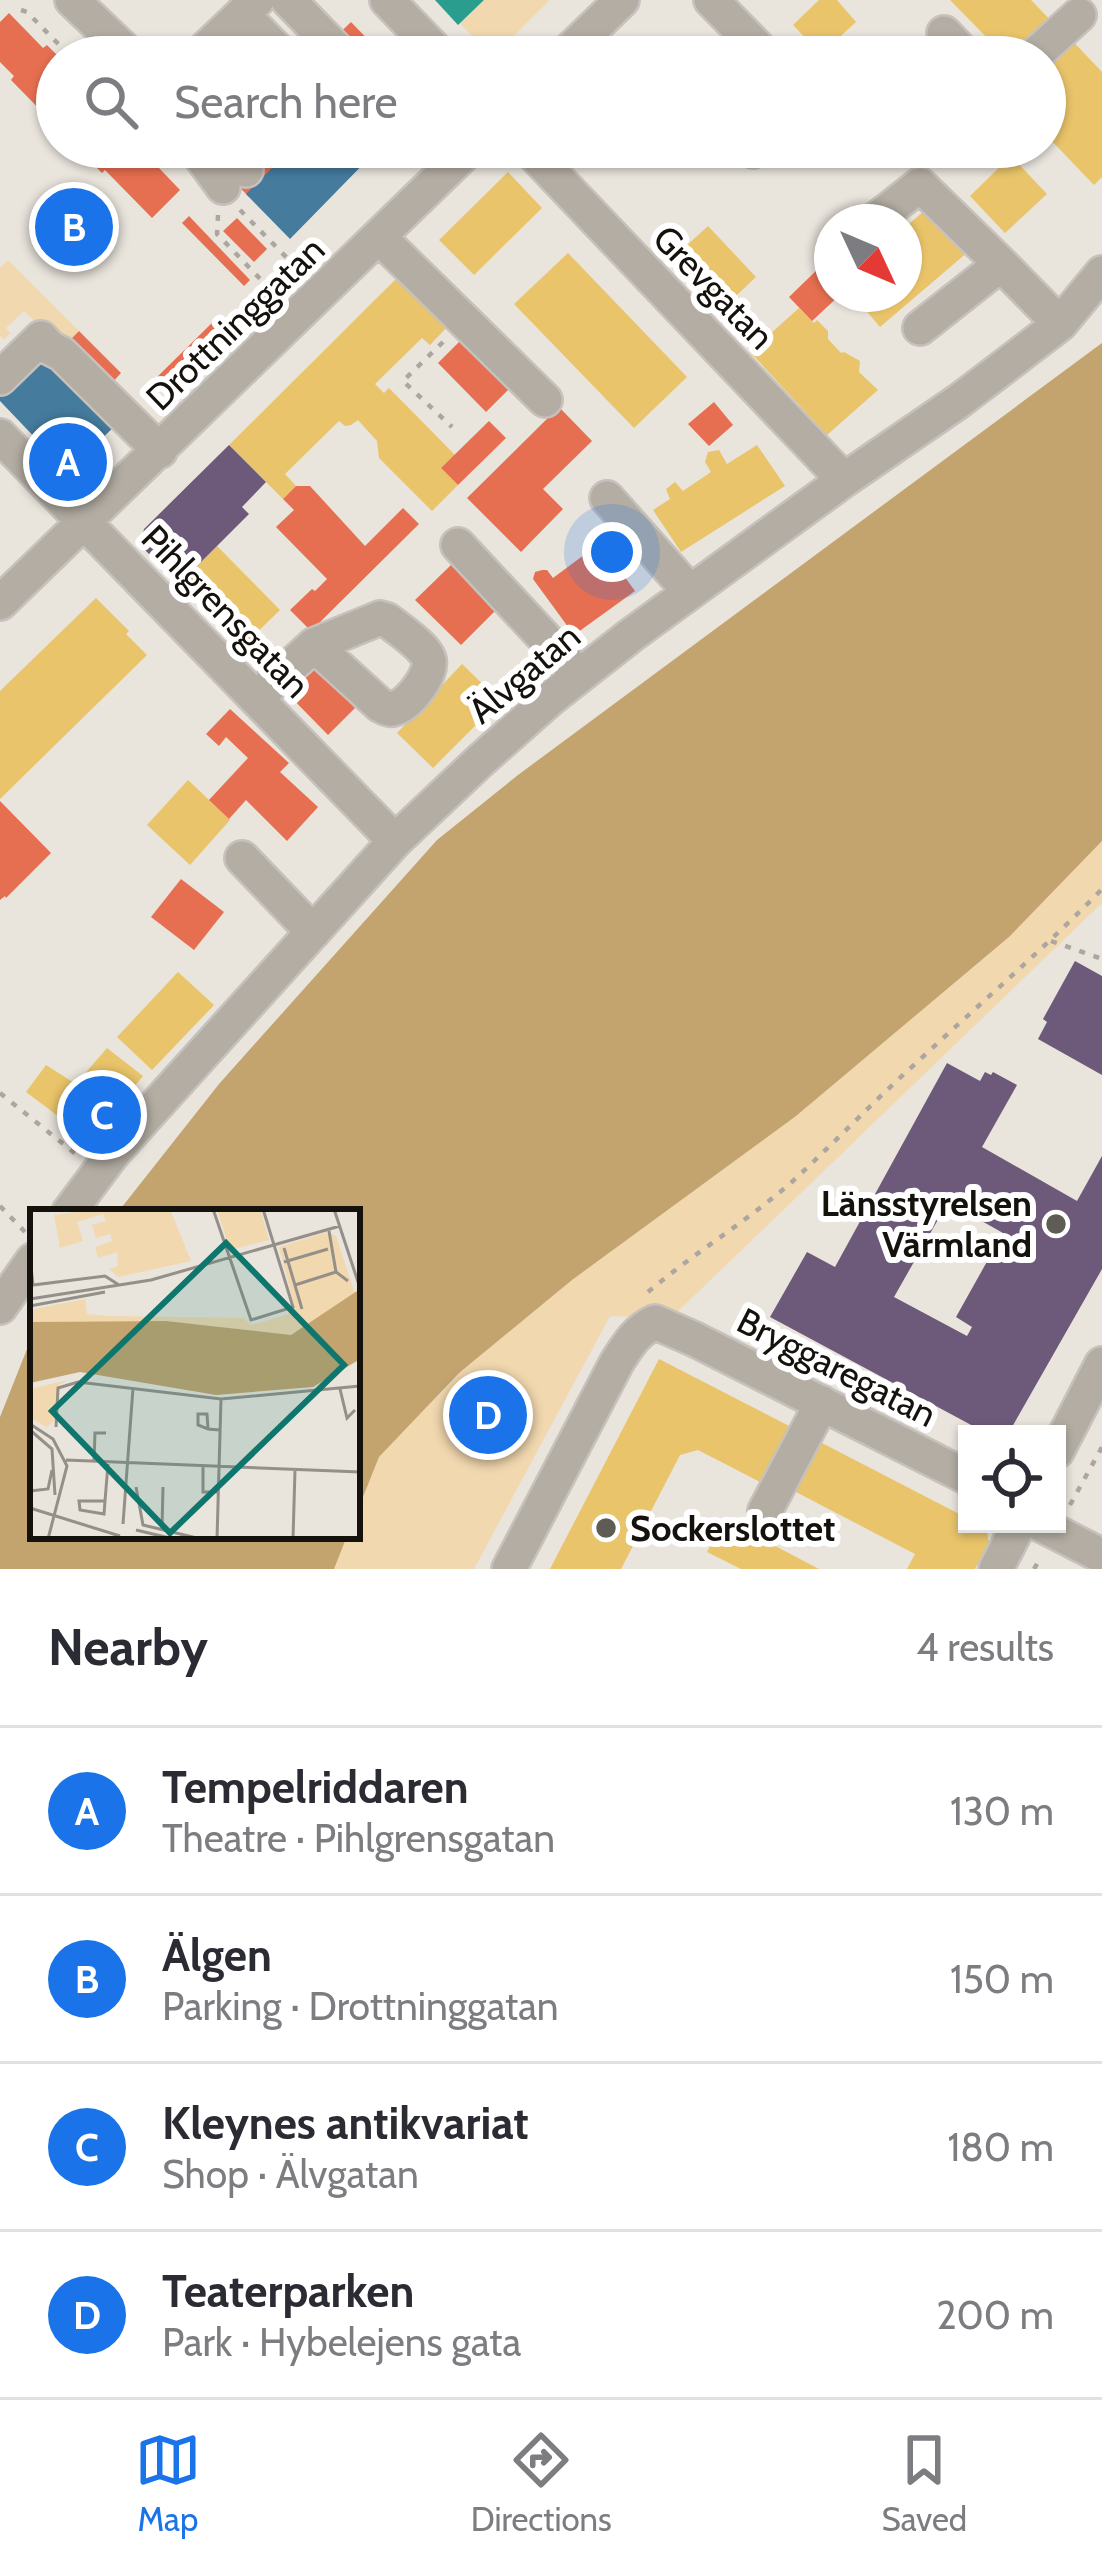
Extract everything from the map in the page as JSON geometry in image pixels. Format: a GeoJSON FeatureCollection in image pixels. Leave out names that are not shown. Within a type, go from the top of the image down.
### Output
{"type":"FeatureCollection","features":[{"type":"Feature","properties":{"kind":"street"},"geometry":{"type":"LineString","coordinates":[[72,0],[110,36]]}},
{"type":"Feature","properties":{"kind":"street"},"geometry":{"type":"LineString","coordinates":[[288,0],[333,36]]}},
{"type":"Feature","properties":{"kind":"street"},"geometry":{"type":"LineString","coordinates":[[316,0],[343,36]]}},
{"type":"Feature","properties":{"kind":"street"},"geometry":{"type":"LineString","coordinates":[[387,0],[422,36]]}},
{"type":"Feature","properties":{"kind":"street"},"geometry":{"type":"LineString","coordinates":[[711,0],[746,36]]}},
{"type":"Feature","properties":{"kind":"street"},"geometry":{"type":"LineString","coordinates":[[579,36],[601,7]]}},
{"type":"Feature","properties":{"kind":"street","name":"Drottninggatan"},"geometry":{"type":"LineString","coordinates":[[0,603],[450,168]]}},
{"type":"Feature","properties":{"kind":"street","name":"Grevgatan"},"geometry":{"type":"LineString","coordinates":[[547,168],[844,480]]}},
{"type":"Feature","properties":{"kind":"street"},"geometry":{"type":"LineString","coordinates":[[896,204],[920,185],[1060,323]]}},
{"type":"Feature","properties":{"kind":"street"},"geometry":{"type":"LineString","coordinates":[[379,237],[544,400]]}},
{"type":"Feature","properties":{"kind":"street"},"geometry":{"type":"LineString","coordinates":[[920,328],[1001,264]]}},
{"type":"Feature","properties":{"kind":"street","name":"Älvgatan"},"geometry":{"type":"LineString","coordinates":[[71,1209],[99,1172],[395,841],[481,760],[579,675],[1060,323],[1102,273]]}},
{"type":"Feature","properties":{"kind":"street"},"geometry":{"type":"LineString","coordinates":[[0,378],[40,338],[160,451]]}},
{"type":"Feature","properties":{"kind":"street","name":"Pihlgrensgatan"},"geometry":{"type":"LineString","coordinates":[[0,436],[395,841]]}},
{"type":"Feature","properties":{"kind":"street"},"geometry":{"type":"LineString","coordinates":[[607,498],[690,592]]}},
{"type":"Feature","properties":{"kind":"street"},"geometry":{"type":"LineString","coordinates":[[458,545],[579,675]]}},
{"type":"Feature","properties":{"kind":"street"},"geometry":{"type":"LineString","coordinates":[[256,697],[314,645]]}},
{"type":"Feature","properties":{"kind":"street"},"geometry":{"type":"LineString","coordinates":[[242,859],[313,932]]}},
{"type":"Feature","properties":{"kind":"street"},"geometry":{"type":"LineString","coordinates":[[0,1307],[30,1264]]}},
{"type":"Feature","properties":{"kind":"street","name":"Bryggaregatan"},"geometry":{"type":"LineString","coordinates":[[509,1569],[631,1339],[655,1322],[958,1472]]}},
{"type":"Feature","properties":{"kind":"street"},"geometry":{"type":"LineString","coordinates":[[1066,1434],[1102,1364]]}},
{"type":"Feature","properties":{"kind":"street"},"geometry":{"type":"LineString","coordinates":[[765,1511],[822,1403]]}},
{"type":"Feature","properties":{"kind":"street"},"geometry":{"type":"LineString","coordinates":[[996,1569],[1014,1533]]}},
{"type":"Feature","properties":{"kind":"street"},"geometry":{"type":"LineString","coordinates":[[1057,1533],[1102,1556]]}},
{"type":"Feature","properties":{"kind":"path"},"geometry":{"type":"LineString","coordinates":[[21,10],[50,36]]}},
{"type":"Feature","properties":{"kind":"path"},"geometry":{"type":"LineString","coordinates":[[239,168],[291,262]]}},
{"type":"Feature","properties":{"kind":"path"},"geometry":{"type":"LineString","coordinates":[[452,427],[404,381],[464,321]]}},
{"type":"Feature","properties":{"kind":"path"},"geometry":{"type":"LineString","coordinates":[[642,1298],[793,1180],[1102,889]]}},
{"type":"Feature","properties":{"kind":"path"},"geometry":{"type":"LineString","coordinates":[[1052,941],[1102,959]]}},
{"type":"Feature","properties":{"kind":"path"},"geometry":{"type":"LineString","coordinates":[[0,1093],[99,1172]]}},
{"type":"Feature","properties":{"kind":"path"},"geometry":{"type":"LineString","coordinates":[[0,1206],[30,1235]]}},
{"type":"Feature","properties":{"kind":"shaded area"},"geometry":{"type":"Polygon","coordinates":[[[484,0],[549,1],[513,36],[472,36],[460,23],[484,0]]]}},
{"type":"Feature","properties":{"kind":"shaded area"},"geometry":{"type":"Polygon","coordinates":[[[8,260],[79,331],[69,341],[54,340],[24,311],[6,328],[10,333],[4,340],[0,336],[0,268],[8,260]]]}},
{"type":"Feature","properties":{"kind":"shaded area"},"geometry":{"type":"Polygon","coordinates":[[[1102,343],[1102,841],[1009,937],[796,1116],[572,1280],[459,1373],[379,1457],[360,1504],[360,1209],[120,1209],[219,1084],[437,840],[1102,343]]]}},
{"type":"Feature","properties":{"kind":"shaded area"},"geometry":{"type":"Polygon","coordinates":[[[1102,841],[1102,903],[671,1318],[610,1316],[474,1569],[334,1569],[346,1539],[360,1539],[360,1504],[379,1457],[459,1373],[572,1280],[796,1116],[1009,937],[1102,841]]]}},
{"type":"Feature","properties":{"kind":"shaded area"},"geometry":{"type":"Polygon","coordinates":[[[30,1342],[30,1539],[346,1539],[334,1569],[0,1569],[0,1417],[30,1342]]]}},
{"type":"Feature","properties":{"kind":"building: Homes"},"geometry":{"type":"Polygon","coordinates":[[[819,0],[837,0],[856,22],[841,36],[804,36],[793,25],[819,0]]]}},
{"type":"Feature","properties":{"kind":"building: Homes"},"geometry":{"type":"Polygon","coordinates":[[[950,0],[1031,0],[1057,27],[1048,36],[985,36],[950,0]]]}},
{"type":"Feature","properties":{"kind":"building: Homes"},"geometry":{"type":"Polygon","coordinates":[[[1064,36],[1102,72],[1102,177],[1094,185],[1066,156],[1064,36]]]}},
{"type":"Feature","properties":{"kind":"building: Homes"},"geometry":{"type":"Polygon","coordinates":[[[999,168],[1022,168],[1047,194],[1005,233],[970,196],[999,168]]]}},
{"type":"Feature","properties":{"kind":"building: Homes"},"geometry":{"type":"Polygon","coordinates":[[[508,172],[542,208],[474,275],[439,240],[508,172]]]}},
{"type":"Feature","properties":{"kind":"building: Homes"},"geometry":{"type":"Polygon","coordinates":[[[931,205],[969,251],[922,291],[922,213],[931,205]]]}},
{"type":"Feature","properties":{"kind":"building: Homes"},"geometry":{"type":"Polygon","coordinates":[[[708,226],[756,277],[720,311],[671,260],[708,226]]]}},
{"type":"Feature","properties":{"kind":"building: Homes"},"geometry":{"type":"Polygon","coordinates":[[[568,253],[687,377],[634,428],[514,304],[568,253]]]}},
{"type":"Feature","properties":{"kind":"building: Homes"},"geometry":{"type":"Polygon","coordinates":[[[401,274],[450,324],[430,345],[422,338],[375,384],[384,393],[389,388],[455,455],[441,468],[458,485],[432,511],[379,458],[377,441],[358,420],[345,426],[339,421],[285,474],[296,486],[283,499],[229,445],[401,274]]]}},
{"type":"Feature","properties":{"kind":"building: Homes"},"geometry":{"type":"Polygon","coordinates":[[[799,308],[828,331],[828,339],[841,353],[860,361],[859,372],[878,390],[827,435],[750,352],[799,308]]]}},
{"type":"Feature","properties":{"kind":"building: Homes"},"geometry":{"type":"Polygon","coordinates":[[[867,312],[898,312],[880,327],[867,312]]]}},
{"type":"Feature","properties":{"kind":"building: Homes"},"geometry":{"type":"Polygon","coordinates":[[[757,445],[785,486],[681,552],[653,510],[670,499],[666,489],[675,482],[683,491],[711,472],[705,462],[708,452],[719,450],[727,464],[757,445]]]}},
{"type":"Feature","properties":{"kind":"building: Homes"},"geometry":{"type":"Polygon","coordinates":[[[217,546],[280,610],[242,647],[179,584],[217,546]]]}},
{"type":"Feature","properties":{"kind":"building: Homes"},"geometry":{"type":"Polygon","coordinates":[[[96,598],[147,655],[0,799],[0,691],[96,598]]]}},
{"type":"Feature","properties":{"kind":"building: Homes"},"geometry":{"type":"Polygon","coordinates":[[[462,664],[500,701],[433,768],[397,733],[462,664]]]}},
{"type":"Feature","properties":{"kind":"building: Homes"},"geometry":{"type":"Polygon","coordinates":[[[188,780],[230,820],[190,865],[147,825],[188,780]]]}},
{"type":"Feature","properties":{"kind":"building: Homes"},"geometry":{"type":"Polygon","coordinates":[[[178,972],[214,1005],[152,1070],[117,1037],[178,972]]]}},
{"type":"Feature","properties":{"kind":"building: Homes"},"geometry":{"type":"Polygon","coordinates":[[[107,1048],[143,1076],[90,1140],[26,1092],[46,1065],[76,1084],[107,1048]]]}},
{"type":"Feature","properties":{"kind":"building: Homes"},"geometry":{"type":"Polygon","coordinates":[[[659,1359],[793,1428],[764,1484],[698,1450],[680,1455],[621,1569],[550,1569],[659,1359]]]}},
{"type":"Feature","properties":{"kind":"building: Homes"},"geometry":{"type":"Polygon","coordinates":[[[820,1442],[958,1513],[958,1533],[987,1533],[989,1542],[975,1569],[907,1569],[915,1554],[794,1491],[820,1442]]]}},
{"type":"Feature","properties":{"kind":"building: Homes"},"geometry":{"type":"Polygon","coordinates":[[[724,1519],[819,1569],[741,1569],[707,1552],[724,1519]]]}},
{"type":"Feature","properties":{"kind":"building: Shops"},"geometry":{"type":"Polygon","coordinates":[[[9,13],[36,41],[36,106],[0,62],[0,22],[9,13]]]}},
{"type":"Feature","properties":{"kind":"building: Shops"},"geometry":{"type":"Polygon","coordinates":[[[351,22],[365,36],[337,36],[351,22]]]}},
{"type":"Feature","properties":{"kind":"building: Shops"},"geometry":{"type":"Polygon","coordinates":[[[97,168],[159,168],[180,190],[152,218],[105,170],[102,173],[97,168]]]}},
{"type":"Feature","properties":{"kind":"building: Shops"},"geometry":{"type":"Polygon","coordinates":[[[221,168],[279,168],[249,197],[221,168]]]}},
{"type":"Feature","properties":{"kind":"building: Shops"},"geometry":{"type":"Polygon","coordinates":[[[189,216],[250,280],[244,286],[182,223],[189,216]]]}},
{"type":"Feature","properties":{"kind":"building: Shops"},"geometry":{"type":"Polygon","coordinates":[[[237,218],[267,249],[254,262],[223,231],[237,218]]]}},
{"type":"Feature","properties":{"kind":"building: Shops"},"geometry":{"type":"Polygon","coordinates":[[[814,273],[814,312],[822,312],[812,321],[789,297],[814,273]]]}},
{"type":"Feature","properties":{"kind":"building: Shops"},"geometry":{"type":"Polygon","coordinates":[[[220,315],[227,321],[158,388],[152,382],[220,315]]]}},
{"type":"Feature","properties":{"kind":"building: Shops"},"geometry":{"type":"Polygon","coordinates":[[[79,331],[121,373],[111,384],[69,341],[79,331]]]}},
{"type":"Feature","properties":{"kind":"building: Shops"},"geometry":{"type":"Polygon","coordinates":[[[463,338],[512,386],[486,412],[438,363],[463,338]]]}},
{"type":"Feature","properties":{"kind":"building: Shops"},"geometry":{"type":"Polygon","coordinates":[[[714,402],[733,425],[709,446],[688,424],[714,402]]]}},
{"type":"Feature","properties":{"kind":"building: Shops"},"geometry":{"type":"Polygon","coordinates":[[[559,407],[592,441],[543,489],[563,509],[521,552],[467,498],[559,407]]]}},
{"type":"Feature","properties":{"kind":"building: Shops"},"geometry":{"type":"Polygon","coordinates":[[[489,421],[506,438],[458,485],[441,468],[489,421]]]}},
{"type":"Feature","properties":{"kind":"building: Shops"},"geometry":{"type":"Polygon","coordinates":[[[296,486],[310,486],[365,546],[403,508],[419,524],[311,631],[290,610],[327,579],[276,527],[294,510],[283,499],[296,486]]]}},
{"type":"Feature","properties":{"kind":"building: Shops"},"geometry":{"type":"Polygon","coordinates":[[[600,543],[635,591],[574,635],[533,579],[542,570],[553,578],[600,543]]]}},
{"type":"Feature","properties":{"kind":"building: Shops"},"geometry":{"type":"Polygon","coordinates":[[[451,565],[496,610],[461,645],[415,600],[451,565]]]}},
{"type":"Feature","properties":{"kind":"building: Shops"},"geometry":{"type":"Polygon","coordinates":[[[306,657],[355,708],[328,735],[279,685],[306,657]]]}},
{"type":"Feature","properties":{"kind":"building: Shops"},"geometry":{"type":"Polygon","coordinates":[[[230,709],[289,763],[280,772],[318,807],[287,841],[246,800],[229,819],[209,800],[248,758],[226,737],[219,746],[206,734],[230,709]]]}},
{"type":"Feature","properties":{"kind":"building: Shops"},"geometry":{"type":"Polygon","coordinates":[[[0,801],[51,853],[0,900],[0,801]]]}},
{"type":"Feature","properties":{"kind":"building: Shops"},"geometry":{"type":"Polygon","coordinates":[[[181,879],[224,912],[194,950],[151,917],[181,879]]]}},
{"type":"Feature","properties":{"kind":"building: Offices"},"geometry":{"type":"Polygon","coordinates":[[[229,445],[266,482],[242,507],[249,514],[179,584],[140,545],[144,529],[229,445]]]}},
{"type":"Feature","properties":{"kind":"building: Offices"},"geometry":{"type":"Polygon","coordinates":[[[1075,961],[1102,976],[1102,1075],[1038,1039],[1047,1022],[1043,1019],[1075,961]]]}},
{"type":"Feature","properties":{"kind":"building: Offices"},"geometry":{"type":"Polygon","coordinates":[[[947,1063],[980,1081],[985,1072],[993,1072],[1017,1085],[982,1147],[1077,1201],[1102,1156],[1102,1269],[1013,1425],[971,1425],[770,1317],[807,1252],[835,1267],[947,1063]],[[948,1202],[894,1297],[967,1336],[972,1327],[956,1317],[1003,1233],[948,1202]]]}},
{"type":"Feature","properties":{"kind":"building: Schools"},"geometry":{"type":"Polygon","coordinates":[[[435,0],[484,0],[458,25],[435,0]]]}},
{"type":"Feature","properties":{"kind":"building: Public"},"geometry":{"type":"Polygon","coordinates":[[[272,168],[359,168],[290,239],[246,194],[272,168]]]}},
{"type":"Feature","properties":{"kind":"building: Public"},"geometry":{"type":"Polygon","coordinates":[[[42,350],[115,426],[74,465],[62,466],[0,401],[0,391],[42,350]]]}},
{"type":"Feature","properties":{"kind":"place","name":"Älgen"},"geometry":{"type":"Point","coordinates":[74,227]}},
{"type":"Feature","properties":{"kind":"place","name":"Tempelriddaren"},"geometry":{"type":"Point","coordinates":[68,462]}},
{"type":"Feature","properties":{"kind":"place","name":"Kleynes antikvariat"},"geometry":{"type":"Point","coordinates":[102,1115]}},
{"type":"Feature","properties":{"kind":"place","name":"Länsstyrelsen Värmland"},"geometry":{"type":"Point","coordinates":[1056,1224]}},
{"type":"Feature","properties":{"kind":"place","name":"Teaterparken"},"geometry":{"type":"Point","coordinates":[488,1415]}},
{"type":"Feature","properties":{"kind":"place","name":"Sockerslottet"},"geometry":{"type":"Point","coordinates":[606,1528]}}]}
